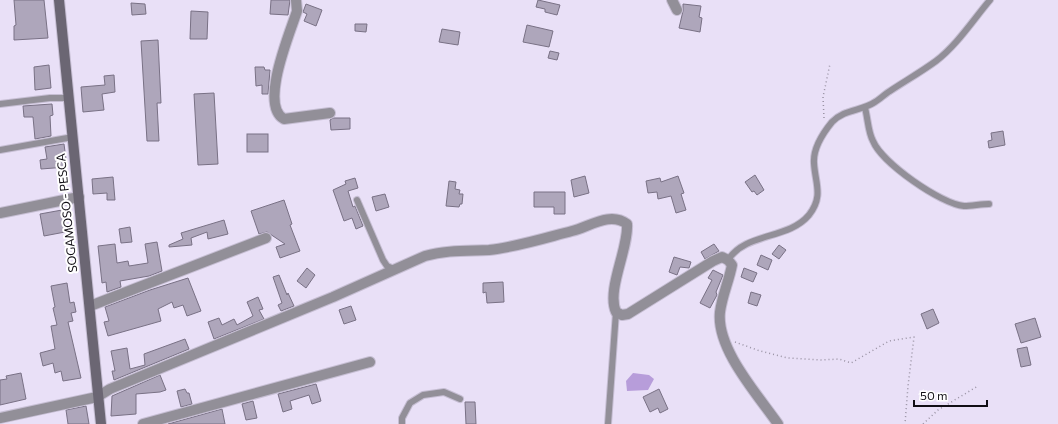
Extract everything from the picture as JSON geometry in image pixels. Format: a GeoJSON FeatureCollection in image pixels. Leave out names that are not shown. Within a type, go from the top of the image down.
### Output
{"type":"FeatureCollection","features":[{"type":"Feature","properties":{"kind":"main road","name":"SOGAMOSO - PESCA"},"geometry":{"type":"LineString","coordinates":[[59,0],[90,306],[97,397],[101,424]]}},
{"type":"Feature","properties":{"kind":"street"},"geometry":{"type":"LineString","coordinates":[[296,0],[297,11],[275,77],[275,109],[278,116],[284,119],[330,114]]}},
{"type":"Feature","properties":{"kind":"street"},"geometry":{"type":"LineString","coordinates":[[672,0],[677,10]]}},
{"type":"Feature","properties":{"kind":"street"},"geometry":{"type":"LineString","coordinates":[[0,213],[79,197]]}},
{"type":"Feature","properties":{"kind":"street"},"geometry":{"type":"LineString","coordinates":[[0,418],[97,397],[110,389],[440,251],[489,250],[516,246],[581,229],[604,219],[615,218],[626,224],[627,230],[615,290],[614,307],[616,312],[625,316],[714,260],[722,257],[728,260],[732,265],[720,312],[720,321],[724,337],[736,366],[778,424]]}},
{"type":"Feature","properties":{"kind":"street"},"geometry":{"type":"LineString","coordinates":[[90,306],[266,238]]}},
{"type":"Feature","properties":{"kind":"street"},"geometry":{"type":"LineString","coordinates":[[143,424],[370,362]]}},
{"type":"Feature","properties":{"kind":"lane"},"geometry":{"type":"LineString","coordinates":[[728,260],[732,254],[756,239],[797,225],[808,216],[817,198],[819,188],[814,163],[815,152],[824,132],[834,121],[844,114],[866,108],[936,61],[960,36],[990,0]]}},
{"type":"Feature","properties":{"kind":"lane"},"geometry":{"type":"LineString","coordinates":[[0,104],[50,98],[69,98]]}},
{"type":"Feature","properties":{"kind":"lane"},"geometry":{"type":"LineString","coordinates":[[866,108],[872,141],[879,152],[891,164],[926,190],[946,200],[964,206],[989,204]]}},
{"type":"Feature","properties":{"kind":"lane"},"geometry":{"type":"LineString","coordinates":[[0,150],[73,137]]}},
{"type":"Feature","properties":{"kind":"lane"},"geometry":{"type":"LineString","coordinates":[[357,200],[383,260],[387,266],[396,270]]}},
{"type":"Feature","properties":{"kind":"lane"},"geometry":{"type":"LineString","coordinates":[[608,424],[616,312]]}},
{"type":"Feature","properties":{"kind":"lane"},"geometry":{"type":"LineString","coordinates":[[402,424],[402,418],[410,403],[423,395],[444,392],[460,399]]}},
{"type":"Feature","properties":{"kind":"path"},"geometry":{"type":"LineString","coordinates":[[824,132],[823,97],[830,64]]}},
{"type":"Feature","properties":{"kind":"path"},"geometry":{"type":"LineString","coordinates":[[724,337],[760,351],[788,358],[839,359],[851,363],[889,341],[914,337],[908,386],[906,424]]}},
{"type":"Feature","properties":{"kind":"path"},"geometry":{"type":"LineString","coordinates":[[923,424],[938,410],[978,386]]}},
{"type":"Feature","properties":{"kind":"shaded area"},"geometry":{"type":"Polygon","coordinates":[[[633,373],[649,375],[654,379],[648,390],[627,391],[626,381],[633,373]]]}},
{"type":"Feature","properties":{"kind":"building"},"geometry":{"type":"Polygon","coordinates":[[[14,0],[44,0],[48,38],[14,40],[14,26],[16,25],[14,0]]]}},
{"type":"Feature","properties":{"kind":"building"},"geometry":{"type":"Polygon","coordinates":[[[271,0],[290,0],[288,15],[270,14],[271,0]]]}},
{"type":"Feature","properties":{"kind":"building"},"geometry":{"type":"Polygon","coordinates":[[[538,0],[560,5],[557,15],[545,12],[545,9],[536,7],[538,0]]]}},
{"type":"Feature","properties":{"kind":"building"},"geometry":{"type":"Polygon","coordinates":[[[131,3],[145,4],[146,14],[132,15],[131,3]]]}},
{"type":"Feature","properties":{"kind":"building"},"geometry":{"type":"Polygon","coordinates":[[[306,4],[322,10],[316,26],[304,21],[307,14],[303,12],[306,4]]]}},
{"type":"Feature","properties":{"kind":"building"},"geometry":{"type":"Polygon","coordinates":[[[683,4],[701,6],[699,17],[702,18],[700,32],[679,28],[683,4]]]}},
{"type":"Feature","properties":{"kind":"building"},"geometry":{"type":"Polygon","coordinates":[[[191,11],[208,12],[207,39],[190,39],[191,11]]]}},
{"type":"Feature","properties":{"kind":"building"},"geometry":{"type":"Polygon","coordinates":[[[355,24],[367,24],[366,32],[355,31],[355,24]]]}},
{"type":"Feature","properties":{"kind":"building"},"geometry":{"type":"Polygon","coordinates":[[[527,25],[553,31],[549,47],[523,42],[527,25]]]}},
{"type":"Feature","properties":{"kind":"building"},"geometry":{"type":"Polygon","coordinates":[[[442,29],[460,32],[458,45],[439,42],[442,29]]]}},
{"type":"Feature","properties":{"kind":"building"},"geometry":{"type":"Polygon","coordinates":[[[158,40],[161,103],[157,103],[159,141],[147,141],[141,41],[158,40]]]}},
{"type":"Feature","properties":{"kind":"building"},"geometry":{"type":"Polygon","coordinates":[[[550,51],[559,53],[557,60],[548,58],[550,51]]]}},
{"type":"Feature","properties":{"kind":"building"},"geometry":{"type":"Polygon","coordinates":[[[49,65],[51,88],[35,90],[34,67],[49,65]]]}},
{"type":"Feature","properties":{"kind":"building"},"geometry":{"type":"Polygon","coordinates":[[[255,67],[264,67],[265,70],[270,70],[268,94],[262,94],[262,85],[256,86],[255,67]]]}},
{"type":"Feature","properties":{"kind":"building"},"geometry":{"type":"Polygon","coordinates":[[[114,75],[115,92],[102,94],[104,110],[83,112],[81,87],[105,85],[104,76],[114,75]]]}},
{"type":"Feature","properties":{"kind":"building"},"geometry":{"type":"Polygon","coordinates":[[[214,93],[218,164],[198,165],[194,94],[214,93]]]}},
{"type":"Feature","properties":{"kind":"building"},"geometry":{"type":"Polygon","coordinates":[[[52,104],[53,115],[50,116],[51,136],[35,139],[33,117],[24,117],[23,106],[52,104]]]}},
{"type":"Feature","properties":{"kind":"building"},"geometry":{"type":"Polygon","coordinates":[[[333,118],[350,118],[350,129],[331,130],[330,120],[333,118]]]}},
{"type":"Feature","properties":{"kind":"building"},"geometry":{"type":"Polygon","coordinates":[[[1003,131],[1005,145],[989,148],[988,141],[992,140],[991,133],[1003,131]]]}},
{"type":"Feature","properties":{"kind":"building"},"geometry":{"type":"Polygon","coordinates":[[[247,134],[268,134],[268,152],[247,152],[247,134]]]}},
{"type":"Feature","properties":{"kind":"building"},"geometry":{"type":"Polygon","coordinates":[[[64,144],[67,167],[41,169],[40,160],[47,159],[45,147],[64,144]]]}},
{"type":"Feature","properties":{"kind":"building"},"geometry":{"type":"Polygon","coordinates":[[[755,175],[764,190],[757,195],[754,191],[752,192],[745,182],[755,175]]]}},
{"type":"Feature","properties":{"kind":"building"},"geometry":{"type":"Polygon","coordinates":[[[585,176],[589,193],[574,197],[571,180],[585,176]]]}},
{"type":"Feature","properties":{"kind":"building"},"geometry":{"type":"Polygon","coordinates":[[[678,176],[684,193],[681,194],[686,210],[676,213],[671,196],[658,199],[657,192],[648,193],[646,181],[660,178],[661,182],[678,176]]]}},
{"type":"Feature","properties":{"kind":"building"},"geometry":{"type":"Polygon","coordinates":[[[113,177],[115,200],[107,200],[107,193],[93,194],[92,179],[113,177]]]}},
{"type":"Feature","properties":{"kind":"building"},"geometry":{"type":"Polygon","coordinates":[[[355,178],[358,188],[348,191],[353,207],[355,206],[363,226],[356,229],[352,218],[344,221],[333,190],[346,184],[345,181],[355,178]]]}},
{"type":"Feature","properties":{"kind":"building"},"geometry":{"type":"Polygon","coordinates":[[[449,181],[456,182],[455,189],[460,190],[459,194],[463,194],[462,204],[460,204],[459,207],[446,206],[449,181]]]}},
{"type":"Feature","properties":{"kind":"building"},"geometry":{"type":"Polygon","coordinates":[[[534,192],[565,192],[565,214],[554,214],[554,207],[534,207],[534,192]]]}},
{"type":"Feature","properties":{"kind":"building"},"geometry":{"type":"Polygon","coordinates":[[[385,194],[389,207],[376,211],[372,197],[385,194]]]}},
{"type":"Feature","properties":{"kind":"building"},"geometry":{"type":"Polygon","coordinates":[[[284,200],[292,224],[290,225],[300,251],[280,258],[276,247],[285,244],[267,232],[259,234],[251,211],[284,200]]]}},
{"type":"Feature","properties":{"kind":"building"},"geometry":{"type":"Polygon","coordinates":[[[62,210],[65,232],[44,236],[40,214],[62,210]]]}},
{"type":"Feature","properties":{"kind":"building"},"geometry":{"type":"Polygon","coordinates":[[[224,220],[228,234],[208,239],[207,232],[191,238],[192,245],[169,247],[169,245],[183,239],[181,233],[224,220]]]}},
{"type":"Feature","properties":{"kind":"building"},"geometry":{"type":"Polygon","coordinates":[[[130,227],[132,242],[121,243],[119,229],[130,227]]]}},
{"type":"Feature","properties":{"kind":"building"},"geometry":{"type":"Polygon","coordinates":[[[157,242],[162,271],[149,276],[120,281],[121,287],[107,292],[106,282],[102,283],[98,246],[115,244],[117,263],[128,261],[129,266],[148,263],[145,244],[157,242]]]}},
{"type":"Feature","properties":{"kind":"building"},"geometry":{"type":"Polygon","coordinates":[[[714,244],[719,251],[705,259],[701,252],[714,244]]]}},
{"type":"Feature","properties":{"kind":"building"},"geometry":{"type":"Polygon","coordinates":[[[779,245],[786,250],[779,259],[772,254],[779,245]]]}},
{"type":"Feature","properties":{"kind":"building"},"geometry":{"type":"Polygon","coordinates":[[[761,255],[772,260],[768,270],[757,265],[761,255]]]}},
{"type":"Feature","properties":{"kind":"building"},"geometry":{"type":"Polygon","coordinates":[[[674,257],[691,262],[689,268],[680,267],[677,275],[669,272],[674,257]]]}},
{"type":"Feature","properties":{"kind":"building"},"geometry":{"type":"Polygon","coordinates":[[[307,268],[315,275],[306,288],[297,281],[307,268]]]}},
{"type":"Feature","properties":{"kind":"building"},"geometry":{"type":"Polygon","coordinates":[[[744,268],[757,273],[753,282],[741,277],[744,268]]]}},
{"type":"Feature","properties":{"kind":"building"},"geometry":{"type":"Polygon","coordinates":[[[713,270],[723,275],[716,292],[717,295],[710,308],[700,303],[712,280],[708,278],[713,270]]]}},
{"type":"Feature","properties":{"kind":"building"},"geometry":{"type":"Polygon","coordinates":[[[279,275],[287,295],[288,293],[294,306],[281,311],[278,305],[282,303],[273,277],[279,275]]]}},
{"type":"Feature","properties":{"kind":"building"},"geometry":{"type":"Polygon","coordinates":[[[188,278],[201,311],[187,316],[183,305],[174,308],[172,302],[158,309],[161,321],[108,336],[104,322],[109,321],[105,307],[150,290],[188,278]]]}},
{"type":"Feature","properties":{"kind":"building"},"geometry":{"type":"Polygon","coordinates":[[[503,282],[504,302],[487,303],[486,292],[483,293],[483,283],[503,282]]]}},
{"type":"Feature","properties":{"kind":"building"},"geometry":{"type":"Polygon","coordinates":[[[67,283],[70,303],[74,302],[76,312],[71,313],[73,321],[68,322],[81,378],[63,381],[61,371],[55,373],[53,363],[43,366],[40,353],[55,349],[51,326],[57,325],[53,308],[55,307],[51,286],[67,283]]]}},
{"type":"Feature","properties":{"kind":"building"},"geometry":{"type":"Polygon","coordinates":[[[751,292],[761,295],[757,306],[748,303],[751,292]]]}},
{"type":"Feature","properties":{"kind":"building"},"geometry":{"type":"Polygon","coordinates":[[[258,297],[263,309],[259,310],[264,319],[214,339],[208,322],[219,318],[222,325],[234,319],[237,325],[253,316],[247,302],[258,297]]]}},
{"type":"Feature","properties":{"kind":"building"},"geometry":{"type":"Polygon","coordinates":[[[351,306],[356,320],[344,324],[339,310],[351,306]]]}},
{"type":"Feature","properties":{"kind":"building"},"geometry":{"type":"Polygon","coordinates":[[[933,309],[939,323],[927,329],[921,314],[933,309]]]}},
{"type":"Feature","properties":{"kind":"building"},"geometry":{"type":"Polygon","coordinates":[[[1035,318],[1041,337],[1021,343],[1015,324],[1035,318]]]}},
{"type":"Feature","properties":{"kind":"building"},"geometry":{"type":"Polygon","coordinates":[[[185,339],[189,349],[114,380],[112,371],[115,371],[111,351],[127,348],[130,369],[145,365],[144,354],[185,339]]]}},
{"type":"Feature","properties":{"kind":"building"},"geometry":{"type":"Polygon","coordinates":[[[1027,347],[1031,365],[1021,367],[1017,349],[1027,347]]]}},
{"type":"Feature","properties":{"kind":"building"},"geometry":{"type":"Polygon","coordinates":[[[21,373],[26,399],[0,405],[0,380],[7,379],[6,376],[21,373]]]}},
{"type":"Feature","properties":{"kind":"building"},"geometry":{"type":"Polygon","coordinates":[[[160,375],[166,390],[136,394],[136,414],[111,416],[112,396],[160,375]]]}},
{"type":"Feature","properties":{"kind":"building"},"geometry":{"type":"Polygon","coordinates":[[[316,384],[321,401],[312,404],[309,395],[290,401],[292,409],[283,412],[278,394],[316,384]]]}},
{"type":"Feature","properties":{"kind":"building"},"geometry":{"type":"Polygon","coordinates":[[[185,389],[187,393],[189,393],[192,404],[181,407],[177,391],[185,389]]]}},
{"type":"Feature","properties":{"kind":"building"},"geometry":{"type":"Polygon","coordinates":[[[659,389],[668,409],[660,413],[658,408],[650,412],[643,397],[659,389]]]}},
{"type":"Feature","properties":{"kind":"building"},"geometry":{"type":"Polygon","coordinates":[[[253,401],[257,418],[246,420],[242,404],[253,401]]]}},
{"type":"Feature","properties":{"kind":"building"},"geometry":{"type":"Polygon","coordinates":[[[465,402],[475,402],[476,424],[466,424],[465,402]]]}},
{"type":"Feature","properties":{"kind":"building"},"geometry":{"type":"Polygon","coordinates":[[[86,406],[89,424],[68,424],[66,410],[86,406]]]}},
{"type":"Feature","properties":{"kind":"building"},"geometry":{"type":"Polygon","coordinates":[[[222,409],[225,424],[168,424],[222,409]]]}}]}
